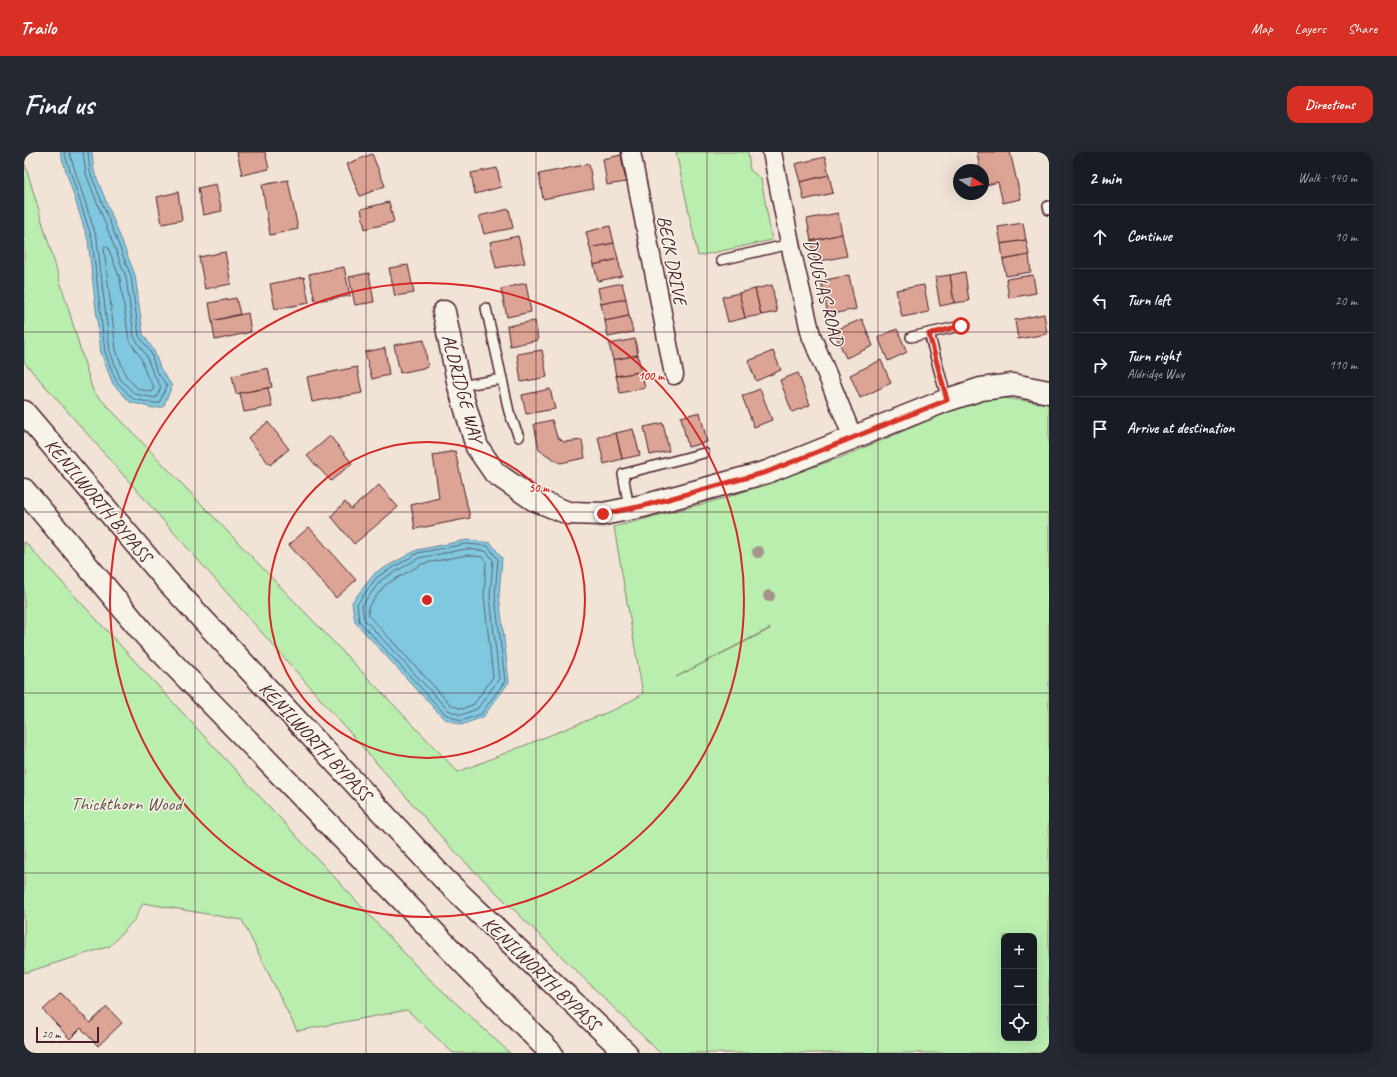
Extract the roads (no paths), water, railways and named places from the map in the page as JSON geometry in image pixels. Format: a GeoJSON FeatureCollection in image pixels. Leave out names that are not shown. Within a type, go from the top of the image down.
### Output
{"type":"FeatureCollection","features":[{"type":"Feature","properties":{"kind":"main road","name":"ALDRIDGE WAY"},"geometry":{"type":"LineString","coordinates":[[444,312],[459,386],[477,447],[495,472],[533,499],[568,513],[603,514],[672,498],[767,472],[965,393],[996,386],[1012,385],[1049,392]]}},
{"type":"Feature","properties":{"kind":"main road","name":"KENILWORTH BYPASS"},"geometry":{"type":"LineString","coordinates":[[24,412],[168,582],[444,879],[626,1053]]}},
{"type":"Feature","properties":{"kind":"main road"},"geometry":{"type":"LineString","coordinates":[[24,490],[146,636],[551,1053]]}},
{"type":"Feature","properties":{"kind":"street","name":"BECK DRIVE"},"geometry":{"type":"LineString","coordinates":[[631,152],[674,375]]}},
{"type":"Feature","properties":{"kind":"street","name":"DOUGLAS ROAD"},"geometry":{"type":"LineString","coordinates":[[772,152],[790,244],[811,334],[853,438]]}},
{"type":"Feature","properties":{"kind":"lane"},"geometry":{"type":"LineString","coordinates":[[721,260],[790,244]]}},
{"type":"Feature","properties":{"kind":"lane"},"geometry":{"type":"LineString","coordinates":[[486,308],[509,412],[519,437]]}},
{"type":"Feature","properties":{"kind":"lane"},"geometry":{"type":"LineString","coordinates":[[911,337],[961,326]]}},
{"type":"Feature","properties":{"kind":"lane"},"geometry":{"type":"LineString","coordinates":[[929,334],[947,400]]}},
{"type":"Feature","properties":{"kind":"lane"},"geometry":{"type":"LineString","coordinates":[[459,386],[502,379]]}},
{"type":"Feature","properties":{"kind":"lane"},"geometry":{"type":"LineString","coordinates":[[629,508],[623,474],[704,453]]}},
{"type":"Feature","properties":{"kind":"water"},"geometry":{"type":"Polygon","coordinates":[[[60,152],[92,152],[94,171],[135,275],[143,334],[154,351],[160,368],[172,386],[163,407],[153,408],[130,402],[113,384],[101,353],[88,240],[60,152]]]}},
{"type":"Feature","properties":{"kind":"water"},"geometry":{"type":"Polygon","coordinates":[[[467,540],[491,543],[502,558],[499,595],[509,682],[483,717],[461,725],[443,718],[355,622],[352,602],[375,573],[417,550],[467,540]]]}},
{"type":"Feature","properties":{"kind":"park label","name":"Thickthorn Wood"},"geometry":{"type":"Point","coordinates":[126,803]}}]}
